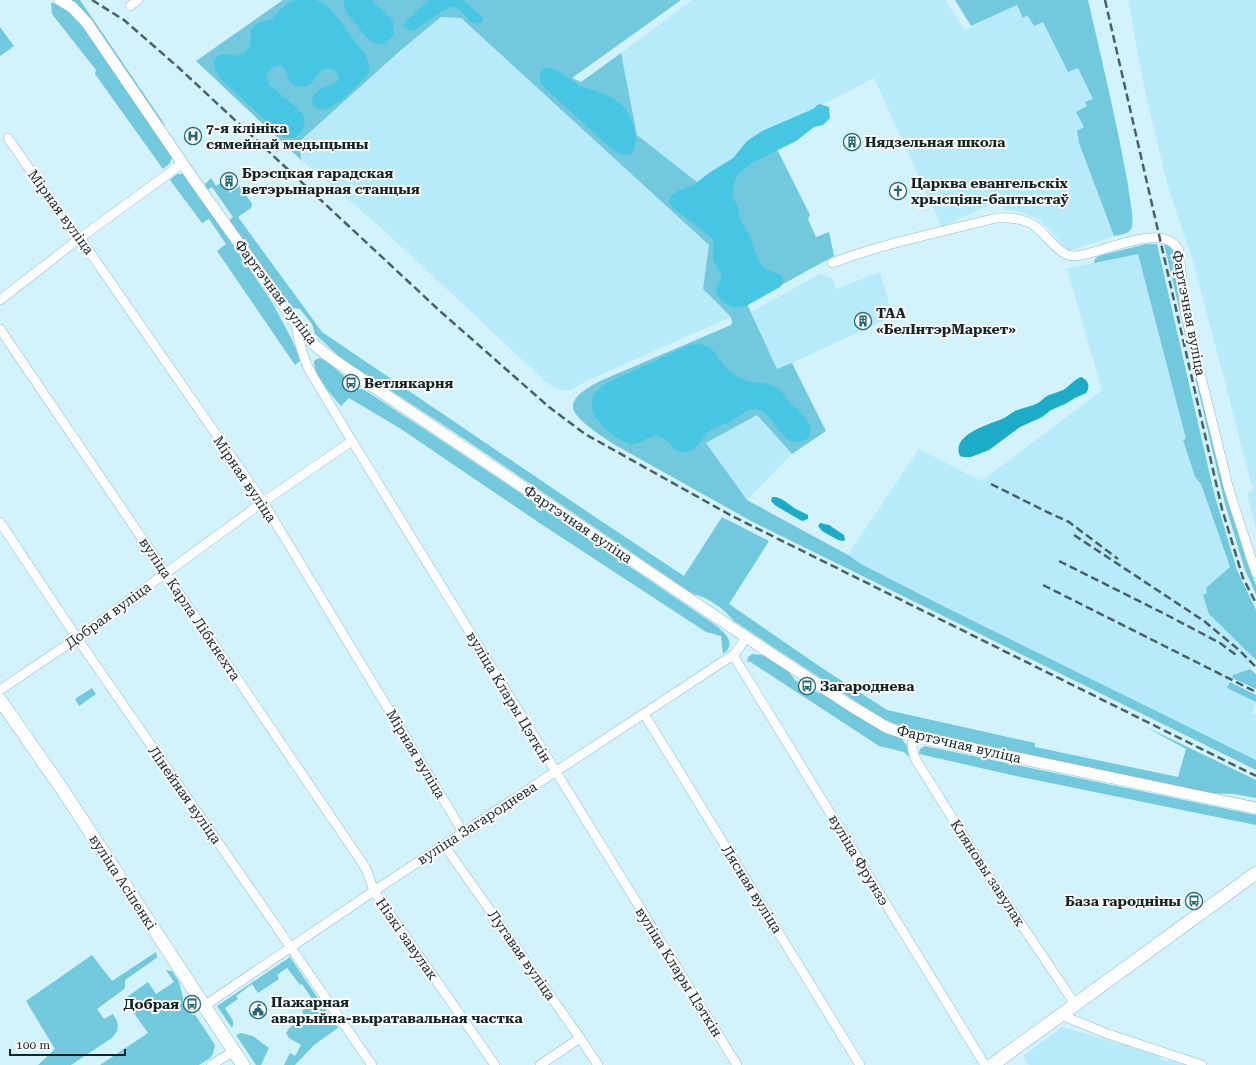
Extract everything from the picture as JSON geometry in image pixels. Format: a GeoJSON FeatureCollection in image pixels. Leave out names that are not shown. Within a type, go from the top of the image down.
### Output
{"type":"FeatureCollection","features":[{"type":"Feature","properties":{"kind":"main road","name":"вуліца Асіпенкі"},"geometry":{"type":"LineString","coordinates":[[0,700],[60,786],[243,1065]]}},
{"type":"Feature","properties":{"kind":"main road"},"geometry":{"type":"LineString","coordinates":[[992,1065],[1256,874]]}},
{"type":"Feature","properties":{"kind":"street","name":"Фартэчная вуліца"},"geometry":{"type":"LineString","coordinates":[[60,0],[72,7],[87,23],[183,163],[310,341],[342,365],[746,637],[880,724],[896,732],[1256,808]]}},
{"type":"Feature","properties":{"kind":"street"},"geometry":{"type":"LineString","coordinates":[[130,6],[138,0]]}},
{"type":"Feature","properties":{"kind":"street","name":"Мірная вуліца"},"geometry":{"type":"LineString","coordinates":[[8,138],[66,222],[80,238],[263,502],[463,832]]}},
{"type":"Feature","properties":{"kind":"street"},"geometry":{"type":"LineString","coordinates":[[0,300],[80,238],[183,163]]}},
{"type":"Feature","properties":{"kind":"street","name":"Фартэчная вуліца"},"geometry":{"type":"LineString","coordinates":[[832,263],[883,247],[996,218],[1006,217],[1025,221],[1035,226],[1064,254],[1073,257],[1145,238],[1165,239],[1173,242],[1179,250],[1185,312],[1228,490],[1256,573]]}},
{"type":"Feature","properties":{"kind":"street","name":"вуліца Клары Цэткін"},"geometry":{"type":"LineString","coordinates":[[296,322],[302,352],[307,365],[352,441],[737,1065]]}},
{"type":"Feature","properties":{"kind":"street","name":"вуліца Карла Лібкнехта"},"geometry":{"type":"LineString","coordinates":[[0,329],[363,864],[374,891]]}},
{"type":"Feature","properties":{"kind":"street","name":"Добрая вуліца"},"geometry":{"type":"LineString","coordinates":[[0,690],[77,638],[263,502],[352,441]]}},
{"type":"Feature","properties":{"kind":"street","name":"Лінейная вуліца"},"geometry":{"type":"LineString","coordinates":[[0,522],[77,638],[372,1065]]}},
{"type":"Feature","properties":{"kind":"street","name":"вуліца Загароднева"},"geometry":{"type":"LineString","coordinates":[[204,1006],[374,891],[733,655],[746,637]]}},
{"type":"Feature","properties":{"kind":"street","name":"вуліца Фрунзэ"},"geometry":{"type":"LineString","coordinates":[[733,655],[985,1065]]}},
{"type":"Feature","properties":{"kind":"street","name":"Лясная вуліца"},"geometry":{"type":"LineString","coordinates":[[644,714],[860,1065]]}},
{"type":"Feature","properties":{"kind":"street","name":"Кляновы завулак"},"geometry":{"type":"LineString","coordinates":[[913,736],[912,748],[916,760],[988,875],[1075,1004]]}},
{"type":"Feature","properties":{"kind":"street","name":"Лугавая вуліца"},"geometry":{"type":"LineString","coordinates":[[444,845],[598,1065]]}},
{"type":"Feature","properties":{"kind":"street","name":"Нізкі завулак"},"geometry":{"type":"LineString","coordinates":[[374,891],[495,1065]]}},
{"type":"Feature","properties":{"kind":"street"},"geometry":{"type":"LineString","coordinates":[[1061,1015],[1108,1034],[1202,1065]]}},
{"type":"Feature","properties":{"kind":"street"},"geometry":{"type":"LineString","coordinates":[[540,1065],[580,1038]]}},
{"type":"Feature","properties":{"kind":"street"},"geometry":{"type":"LineString","coordinates":[[211,1065],[234,1051]]}},
{"type":"Feature","properties":{"kind":"shaded area"},"geometry":{"type":"Polygon","coordinates":[[[70,0],[80,0],[165,125],[163,124],[70,0]]]}},
{"type":"Feature","properties":{"kind":"shaded area"},"geometry":{"type":"Polygon","coordinates":[[[283,0],[681,0],[572,78],[581,82],[621,53],[637,135],[711,193],[769,133],[810,215],[808,219],[816,237],[829,232],[834,256],[747,304],[777,369],[792,363],[826,431],[792,454],[757,415],[706,443],[747,500],[848,555],[861,564],[941,605],[1256,760],[1256,770],[751,521],[615,445],[591,428],[579,418],[573,408],[576,399],[583,392],[600,381],[731,325],[731,317],[703,289],[709,245],[461,18],[441,17],[401,50],[300,141],[301,160],[196,61],[283,0]]]}},
{"type":"Feature","properties":{"kind":"shaded area"},"geometry":{"type":"Polygon","coordinates":[[[294,0],[316,0],[328,7],[366,56],[369,71],[367,76],[341,100],[331,107],[321,109],[314,106],[312,100],[317,92],[322,88],[339,80],[336,72],[331,69],[324,69],[312,83],[306,87],[301,87],[296,86],[289,80],[286,71],[282,66],[272,68],[266,77],[269,85],[296,107],[304,117],[305,122],[302,131],[295,137],[290,138],[281,135],[222,80],[215,70],[214,62],[219,55],[224,54],[235,56],[244,53],[250,46],[251,31],[254,26],[258,23],[272,19],[283,7],[294,0]]]}},
{"type":"Feature","properties":{"kind":"shaded area"},"geometry":{"type":"Polygon","coordinates":[[[344,0],[371,0],[391,18],[394,31],[393,36],[385,44],[376,44],[367,38],[345,10],[344,0]]]}},
{"type":"Feature","properties":{"kind":"shaded area"},"geometry":{"type":"Polygon","coordinates":[[[429,0],[462,0],[482,16],[482,22],[474,23],[470,21],[461,11],[454,7],[440,13],[414,31],[406,28],[403,24],[429,0]]]}},
{"type":"Feature","properties":{"kind":"shaded area"},"geometry":{"type":"Polygon","coordinates":[[[692,0],[945,0],[965,30],[1017,5],[1023,18],[1027,15],[1043,21],[1068,72],[1078,67],[1093,99],[1087,106],[1084,128],[1079,143],[1114,236],[1069,251],[1039,219],[1018,211],[1004,210],[1000,200],[942,227],[874,78],[769,133],[711,194],[637,135],[621,53],[692,0]]]}},
{"type":"Feature","properties":{"kind":"shaded area"},"geometry":{"type":"Polygon","coordinates":[[[955,0],[1088,0],[1128,185],[1132,218],[1132,227],[1129,231],[1124,234],[1114,236],[1079,143],[1077,131],[1084,127],[1076,112],[1087,106],[1085,102],[1093,99],[1078,68],[1068,72],[1043,22],[1034,26],[1027,15],[1023,18],[1017,5],[971,26],[955,0]]]}},
{"type":"Feature","properties":{"kind":"shaded area"},"geometry":{"type":"Polygon","coordinates":[[[1128,0],[1256,0],[1256,529],[1247,494],[1253,490],[1194,264],[1168,187],[1145,91],[1128,0]]]}},
{"type":"Feature","properties":{"kind":"shaded area"},"geometry":{"type":"Polygon","coordinates":[[[51,2],[65,10],[84,26],[172,157],[170,163],[163,169],[95,74],[96,70],[52,14],[51,2]]]}},
{"type":"Feature","properties":{"kind":"shaded area"},"geometry":{"type":"Polygon","coordinates":[[[441,17],[461,18],[710,245],[703,289],[731,317],[622,365],[571,390],[556,389],[546,382],[378,225],[301,160],[299,141],[401,50],[441,17]]]}},
{"type":"Feature","properties":{"kind":"shaded area"},"geometry":{"type":"Polygon","coordinates":[[[0,27],[14,46],[0,56],[0,27]]]}},
{"type":"Feature","properties":{"kind":"shaded area"},"geometry":{"type":"Polygon","coordinates":[[[547,68],[560,72],[581,86],[610,97],[623,106],[628,113],[635,132],[636,141],[634,149],[630,154],[623,155],[612,149],[544,87],[540,81],[540,76],[542,70],[547,68]]]}},
{"type":"Feature","properties":{"kind":"shaded area"},"geometry":{"type":"Polygon","coordinates":[[[819,104],[829,107],[830,118],[823,125],[814,127],[796,141],[750,164],[737,175],[732,196],[738,207],[740,219],[749,235],[758,260],[762,266],[781,275],[783,281],[780,287],[746,306],[737,307],[728,305],[717,295],[716,290],[721,279],[721,275],[713,259],[714,245],[711,237],[673,208],[669,202],[671,196],[678,191],[692,186],[733,158],[747,141],[762,131],[813,109],[819,104]]]}},
{"type":"Feature","properties":{"kind":"shaded area"},"geometry":{"type":"Polygon","coordinates":[[[177,174],[183,174],[189,178],[273,304],[301,360],[295,365],[217,251],[226,244],[209,219],[202,223],[170,180],[177,174]]]}},
{"type":"Feature","properties":{"kind":"shaded area"},"geometry":{"type":"Polygon","coordinates":[[[211,178],[216,186],[222,182],[230,193],[240,186],[252,204],[251,208],[238,217],[322,332],[684,576],[722,517],[769,541],[729,604],[822,668],[887,710],[1035,743],[1035,747],[1178,777],[1186,749],[1142,725],[1256,780],[1256,798],[1234,794],[1209,793],[912,730],[878,716],[734,621],[715,604],[705,598],[693,594],[451,430],[341,358],[315,334],[312,324],[300,309],[292,308],[275,288],[228,221],[233,217],[212,187],[207,190],[205,184],[211,178]]]}},
{"type":"Feature","properties":{"kind":"shaded area"},"geometry":{"type":"Polygon","coordinates":[[[1146,244],[1157,244],[1214,493],[1237,570],[1256,610],[1256,660],[1209,614],[1203,595],[1207,593],[1206,588],[1230,567],[1201,484],[1195,477],[1183,440],[1186,439],[1138,254],[1094,263],[1098,256],[1146,244]]]}},
{"type":"Feature","properties":{"kind":"shaded area"},"geometry":{"type":"Polygon","coordinates":[[[1164,244],[1171,248],[1175,256],[1222,476],[1246,560],[1256,585],[1256,595],[1245,570],[1225,504],[1164,244]]]}},
{"type":"Feature","properties":{"kind":"shaded area"},"geometry":{"type":"Polygon","coordinates":[[[1138,253],[1186,439],[1183,440],[1195,477],[1201,484],[1230,568],[1206,588],[1207,593],[1203,595],[1209,614],[1254,658],[1250,669],[1233,675],[1227,688],[1256,702],[1252,713],[1256,715],[1256,760],[941,605],[861,564],[848,555],[919,449],[981,481],[1102,390],[1066,269],[1138,253]]]}},
{"type":"Feature","properties":{"kind":"shaded area","name":"ТАА «БелІнтэрМаркет»"},"geometry":{"type":"Polygon","coordinates":[[[880,272],[892,314],[889,318],[777,370],[751,312],[820,274],[832,278],[836,289],[880,272]]]}},
{"type":"Feature","properties":{"kind":"shaded area"},"geometry":{"type":"Polygon","coordinates":[[[697,344],[704,345],[714,351],[727,369],[743,380],[770,385],[780,390],[789,402],[807,420],[810,428],[808,437],[803,441],[794,442],[787,439],[764,413],[757,409],[744,412],[727,423],[712,429],[694,449],[682,452],[675,449],[661,437],[657,436],[650,437],[636,444],[627,443],[610,432],[593,413],[592,401],[595,393],[607,383],[687,346],[697,344]]]}},
{"type":"Feature","properties":{"kind":"shaded area"},"geometry":{"type":"Polygon","coordinates":[[[319,358],[325,360],[344,376],[346,382],[357,389],[363,389],[714,624],[728,638],[729,646],[727,650],[723,654],[721,636],[706,632],[541,524],[401,429],[349,398],[341,406],[324,385],[317,372],[314,361],[319,358]]]}},
{"type":"Feature","properties":{"kind":"shaded area"},"geometry":{"type":"Polygon","coordinates":[[[1081,377],[1088,384],[1086,393],[1020,427],[989,450],[971,457],[960,456],[958,449],[966,436],[981,427],[1004,418],[1015,411],[1038,403],[1047,396],[1068,387],[1081,377]]]}},
{"type":"Feature","properties":{"kind":"shaded area"},"geometry":{"type":"Polygon","coordinates":[[[757,415],[792,454],[747,500],[706,443],[757,415]]]}},
{"type":"Feature","properties":{"kind":"shaded area"},"geometry":{"type":"Polygon","coordinates":[[[772,497],[781,499],[808,515],[808,519],[802,521],[776,506],[771,501],[772,497]]]}},
{"type":"Feature","properties":{"kind":"shaded area"},"geometry":{"type":"Polygon","coordinates":[[[820,523],[829,525],[844,535],[845,540],[838,540],[822,531],[818,526],[820,523]]]}},
{"type":"Feature","properties":{"kind":"shaded area"},"geometry":{"type":"Polygon","coordinates":[[[752,654],[762,655],[788,671],[795,680],[813,691],[823,694],[881,731],[902,739],[907,746],[909,757],[904,752],[879,746],[749,661],[747,663],[748,657],[752,654]]]}},
{"type":"Feature","properties":{"kind":"shaded area"},"geometry":{"type":"Polygon","coordinates":[[[1250,669],[1256,674],[1256,689],[1232,678],[1233,675],[1250,669]]]}},
{"type":"Feature","properties":{"kind":"shaded area"},"geometry":{"type":"Polygon","coordinates":[[[1230,682],[1256,695],[1256,702],[1227,688],[1230,682]]]}},
{"type":"Feature","properties":{"kind":"shaded area"},"geometry":{"type":"Polygon","coordinates":[[[92,688],[96,694],[79,706],[75,699],[92,688]]]}},
{"type":"Feature","properties":{"kind":"shaded area"},"geometry":{"type":"Polygon","coordinates":[[[925,746],[1256,815],[1256,825],[1016,776],[919,754],[920,749],[925,746]]]}},
{"type":"Feature","properties":{"kind":"shaded area"},"geometry":{"type":"Polygon","coordinates":[[[156,952],[157,957],[155,959],[125,980],[125,987],[123,990],[97,1009],[104,1019],[113,1014],[117,1021],[117,1031],[112,1038],[71,1065],[38,1065],[55,1049],[26,1001],[92,955],[112,981],[156,952]]]}},
{"type":"Feature","properties":{"kind":"shaded area"},"geometry":{"type":"Polygon","coordinates":[[[290,957],[338,1028],[314,1045],[295,1065],[284,1065],[290,1053],[295,1056],[301,1045],[289,1038],[286,1033],[291,1026],[305,1017],[302,1011],[314,1002],[302,984],[300,985],[287,968],[277,975],[279,979],[258,993],[252,984],[236,996],[238,999],[225,1008],[233,1021],[232,1028],[217,1006],[290,957]]]}},
{"type":"Feature","properties":{"kind":"shaded area"},"geometry":{"type":"Polygon","coordinates":[[[166,970],[172,971],[179,982],[183,1003],[191,1014],[196,1016],[215,1045],[213,1054],[210,1058],[199,1065],[100,1065],[148,1033],[124,999],[148,982],[156,994],[174,982],[166,970]]]}},
{"type":"Feature","properties":{"kind":"shaded area"},"geometry":{"type":"Polygon","coordinates":[[[1063,1027],[1159,1056],[1165,1061],[1173,1061],[1186,1065],[1029,1065],[1023,1056],[1063,1027]]]}},
{"type":"Feature","properties":{"kind":"shaded area"},"geometry":{"type":"Polygon","coordinates":[[[241,1033],[253,1036],[269,1048],[261,1065],[256,1065],[236,1035],[241,1033]]]}},
{"type":"Feature","properties":{"kind":"railway"},"geometry":{"type":"LineString","coordinates":[[92,0],[124,20],[179,68],[441,312],[549,407],[585,434],[732,516],[1256,776]]}},
{"type":"Feature","properties":{"kind":"railway"},"geometry":{"type":"LineString","coordinates":[[1105,0],[1222,509],[1243,578],[1256,603]]}},
{"type":"Feature","properties":{"kind":"railway"},"geometry":{"type":"LineString","coordinates":[[991,484],[1069,522],[1118,559]]}},
{"type":"Feature","properties":{"kind":"railway"},"geometry":{"type":"LineString","coordinates":[[1074,535],[1204,621],[1239,650],[1256,667]]}},
{"type":"Feature","properties":{"kind":"railway"},"geometry":{"type":"LineString","coordinates":[[1059,561],[1220,643],[1236,655]]}},
{"type":"Feature","properties":{"kind":"railway"},"geometry":{"type":"LineString","coordinates":[[1043,585],[1256,692]]}},
{"type":"Feature","properties":{"kind":"place","name":"7-я клініка сямейнай медыцыны"},"geometry":{"type":"Point","coordinates":[193,136]}},
{"type":"Feature","properties":{"kind":"place","name":"Нядзельная школа"},"geometry":{"type":"Point","coordinates":[852,142]}},
{"type":"Feature","properties":{"kind":"place","name":"Брэсцкая гарадская ветэрынарная станцыя"},"geometry":{"type":"Point","coordinates":[229,181]}},
{"type":"Feature","properties":{"kind":"place","name":"Царква евангельскіх хрысціян-баптыстаў"},"geometry":{"type":"Point","coordinates":[898,191]}},
{"type":"Feature","properties":{"kind":"place","name":"ТАА «БелІнтэрМаркет»"},"geometry":{"type":"Point","coordinates":[863,321]}},
{"type":"Feature","properties":{"kind":"place","name":"Ветлякарня"},"geometry":{"type":"Point","coordinates":[351,383]}},
{"type":"Feature","properties":{"kind":"place","name":"Загароднева"},"geometry":{"type":"Point","coordinates":[807,686]}},
{"type":"Feature","properties":{"kind":"place","name":"База гародніны"},"geometry":{"type":"Point","coordinates":[1194,901]}},
{"type":"Feature","properties":{"kind":"place","name":"Добрая"},"geometry":{"type":"Point","coordinates":[192,1004]}},
{"type":"Feature","properties":{"kind":"place","name":"Пажарная аварыйна-выратавальная частка"},"geometry":{"type":"Point","coordinates":[258,1010]}}]}
